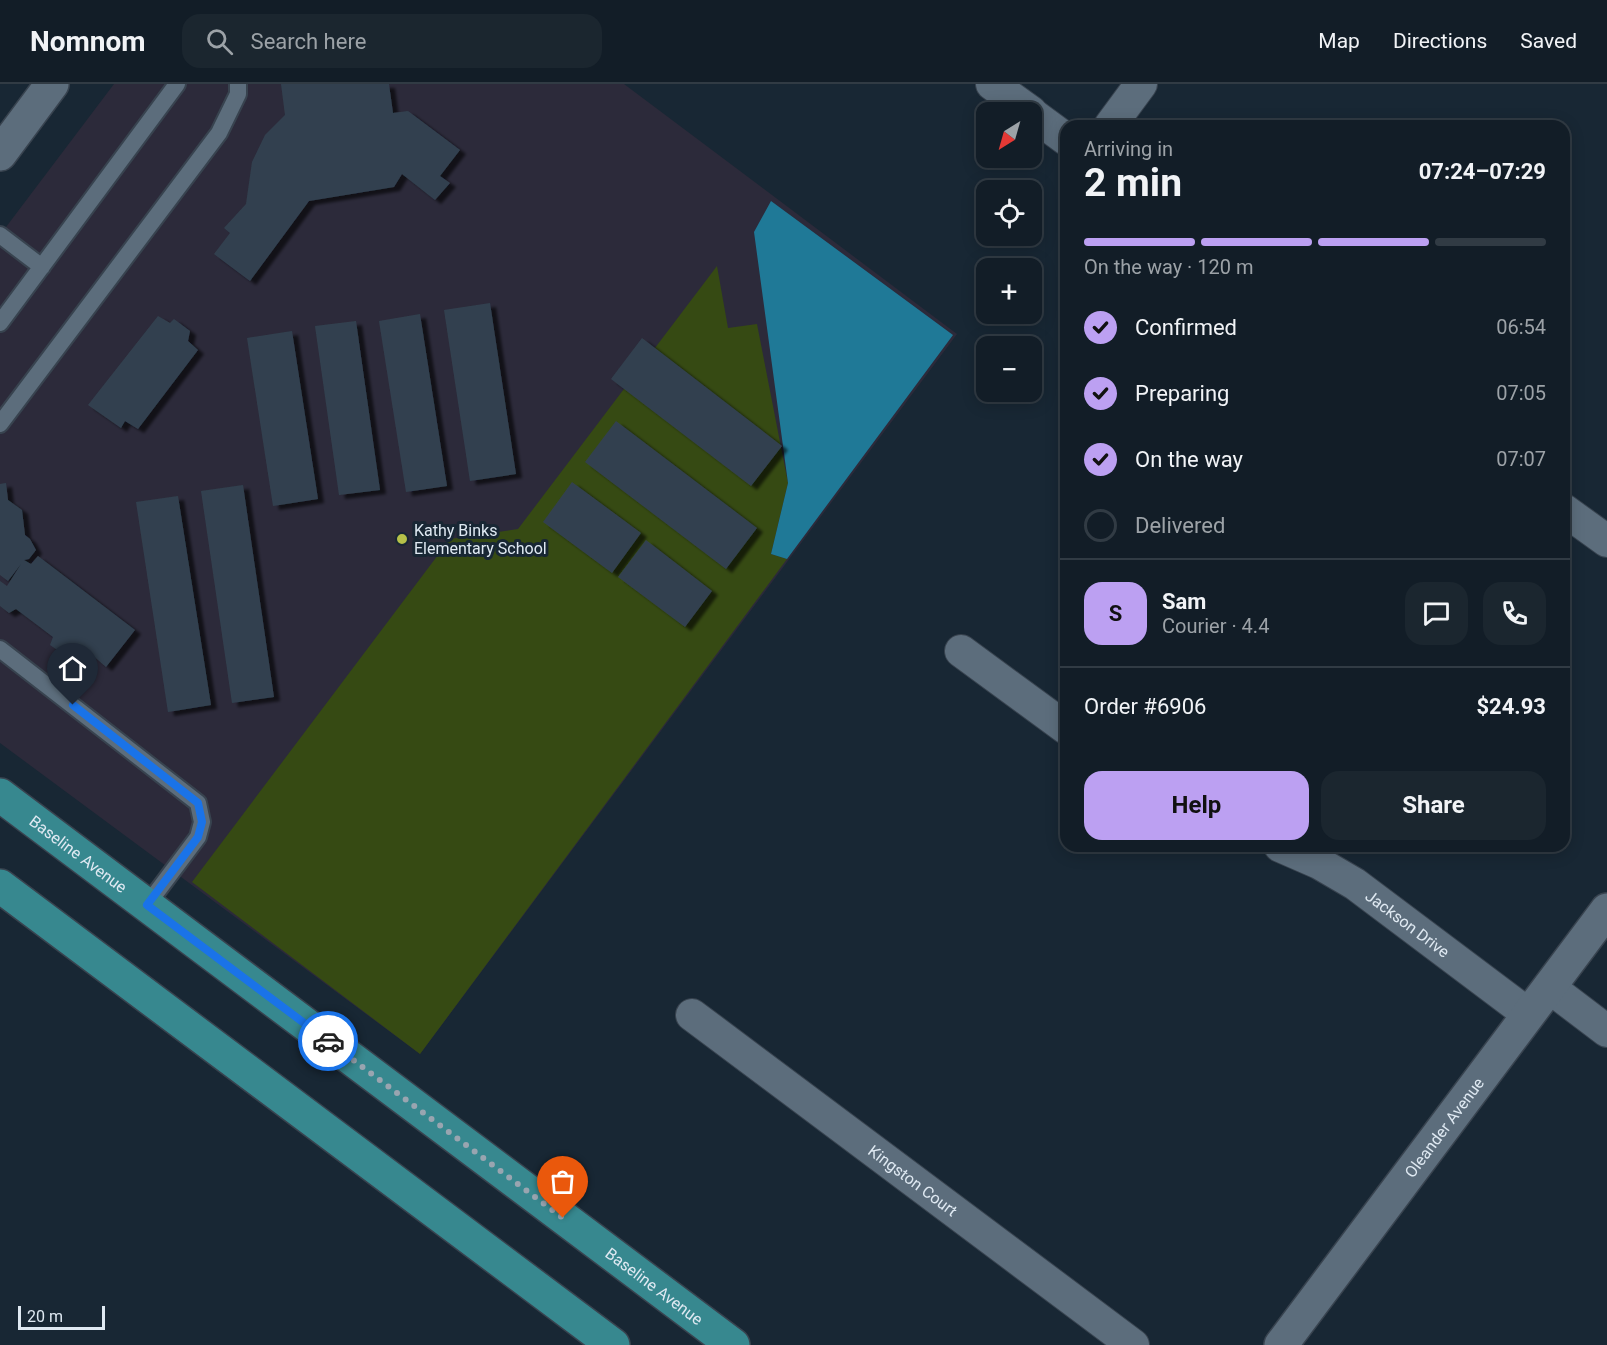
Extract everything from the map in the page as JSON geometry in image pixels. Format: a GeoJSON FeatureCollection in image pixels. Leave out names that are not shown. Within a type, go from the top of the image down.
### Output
{"type":"FeatureCollection","features":[{"type":"Feature","properties":{"kind":"main road","name":"Baseline Avenue"},"geometry":{"type":"LineString","coordinates":[[0,795],[733,1345]]}},
{"type":"Feature","properties":{"kind":"main road"},"geometry":{"type":"LineString","coordinates":[[0,886],[613,1345]]}},
{"type":"Feature","properties":{"kind":"street"},"geometry":{"type":"LineString","coordinates":[[0,154],[52,84]]}},
{"type":"Feature","properties":{"kind":"street"},"geometry":{"type":"LineString","coordinates":[[992,84],[1016,102]]}},
{"type":"Feature","properties":{"kind":"street"},"geometry":{"type":"LineString","coordinates":[[1114,120],[1141,84]]}},
{"type":"Feature","properties":{"kind":"street"},"geometry":{"type":"LineString","coordinates":[[1042,121],[1060,135]]}},
{"type":"Feature","properties":{"kind":"street"},"geometry":{"type":"LineString","coordinates":[[1570,514],[1607,541]]}},
{"type":"Feature","properties":{"kind":"street"},"geometry":{"type":"LineString","coordinates":[[961,651],[1060,724]]}},
{"type":"Feature","properties":{"kind":"street","name":"Jackson Drive"},"geometry":{"type":"LineString","coordinates":[[1294,852],[1319,863],[1354,884],[1528,1014]]}},
{"type":"Feature","properties":{"kind":"street","name":"Oleander Avenue"},"geometry":{"type":"LineString","coordinates":[[1281,1345],[1607,910]]}},
{"type":"Feature","properties":{"kind":"street"},"geometry":{"type":"LineString","coordinates":[[1549,987],[1607,1031]]}},
{"type":"Feature","properties":{"kind":"street","name":"Kingston Court"},"geometry":{"type":"LineString","coordinates":[[692,1015],[1133,1345]]}},
{"type":"Feature","properties":{"kind":"lane"},"geometry":{"type":"LineString","coordinates":[[0,323],[177,84]]}},
{"type":"Feature","properties":{"kind":"lane"},"geometry":{"type":"LineString","coordinates":[[0,424],[219,133],[238,94],[238,84]]}},
{"type":"Feature","properties":{"kind":"lane"},"geometry":{"type":"LineString","coordinates":[[0,236],[42,267]]}},
{"type":"Feature","properties":{"kind":"lane"},"geometry":{"type":"LineString","coordinates":[[0,649],[198,803],[202,822],[198,837],[147,905]]}},
{"type":"Feature","properties":{"kind":"shaded area","name":"Kathy Binks Elementary School"},"geometry":{"type":"Polygon","coordinates":[[[114,84],[624,84],[957,334],[420,1054],[0,743],[0,235],[114,84]]]}},
{"type":"Feature","properties":{"kind":"green space"},"geometry":{"type":"Polygon","coordinates":[[[717,266],[728,328],[757,324],[788,483],[771,554],[787,559],[420,1054],[192,882],[450,539],[518,529],[717,266]]]}},
{"type":"Feature","properties":{"kind":"water"},"geometry":{"type":"Polygon","coordinates":[[[771,201],[953,335],[787,559],[771,554],[788,483],[754,232],[771,201]]]}},
{"type":"Feature","properties":{"kind":"building"},"geometry":{"type":"Polygon","coordinates":[[[281,84],[389,84],[393,113],[408,111],[460,150],[440,176],[450,183],[435,200],[402,174],[394,187],[309,201],[250,281],[214,254],[230,233],[224,228],[246,204],[252,162],[265,135],[285,115],[281,84]]]}},
{"type":"Feature","properties":{"kind":"building"},"geometry":{"type":"Polygon","coordinates":[[[490,303],[516,474],[470,481],[444,310],[490,303]]]}},
{"type":"Feature","properties":{"kind":"building"},"geometry":{"type":"Polygon","coordinates":[[[420,314],[447,486],[406,492],[379,321],[420,314]]]}},
{"type":"Feature","properties":{"kind":"building"},"geometry":{"type":"Polygon","coordinates":[[[158,316],[170,323],[174,319],[190,331],[188,341],[198,350],[138,429],[125,421],[121,428],[88,405],[158,316]]]}},
{"type":"Feature","properties":{"kind":"building"},"geometry":{"type":"Polygon","coordinates":[[[356,321],[380,490],[339,495],[315,326],[356,321]]]}},
{"type":"Feature","properties":{"kind":"building"},"geometry":{"type":"Polygon","coordinates":[[[292,331],[318,499],[273,506],[247,338],[292,331]]]}},
{"type":"Feature","properties":{"kind":"building"},"geometry":{"type":"Polygon","coordinates":[[[642,338],[782,446],[751,486],[611,379],[642,338]]]}},
{"type":"Feature","properties":{"kind":"building"},"geometry":{"type":"Polygon","coordinates":[[[616,421],[757,528],[726,569],[585,462],[616,421]]]}},
{"type":"Feature","properties":{"kind":"building"},"geometry":{"type":"Polygon","coordinates":[[[572,482],[641,533],[612,573],[543,522],[572,482]]]}},
{"type":"Feature","properties":{"kind":"building"},"geometry":{"type":"Polygon","coordinates":[[[6,483],[8,500],[22,510],[25,535],[36,550],[29,559],[24,560],[31,564],[38,556],[135,630],[106,667],[83,647],[76,663],[50,645],[53,637],[16,609],[9,613],[0,606],[0,581],[7,586],[21,564],[8,581],[0,575],[0,484],[6,483]]]}},
{"type":"Feature","properties":{"kind":"building"},"geometry":{"type":"Polygon","coordinates":[[[243,485],[274,697],[232,703],[201,491],[243,485]]]}},
{"type":"Feature","properties":{"kind":"building"},"geometry":{"type":"Polygon","coordinates":[[[178,496],[211,705],[168,712],[136,502],[178,496]]]}},
{"type":"Feature","properties":{"kind":"building"},"geometry":{"type":"Polygon","coordinates":[[[646,540],[712,591],[685,627],[618,577],[646,540]]]}},
{"type":"Feature","properties":{"kind":"way so far"},"geometry":{"type":"LineString","coordinates":[[328,1041],[563,1218]]}},
{"type":"Feature","properties":{"kind":"place","name":"Kathy Binks Elementary School"},"geometry":{"type":"Point","coordinates":[402,539]}},
{"type":"Feature","properties":{"kind":"route"},"geometry":{"type":"LineString","coordinates":[[73,705],[198,803],[202,822],[198,837],[147,905],[328,1041]]}}]}
